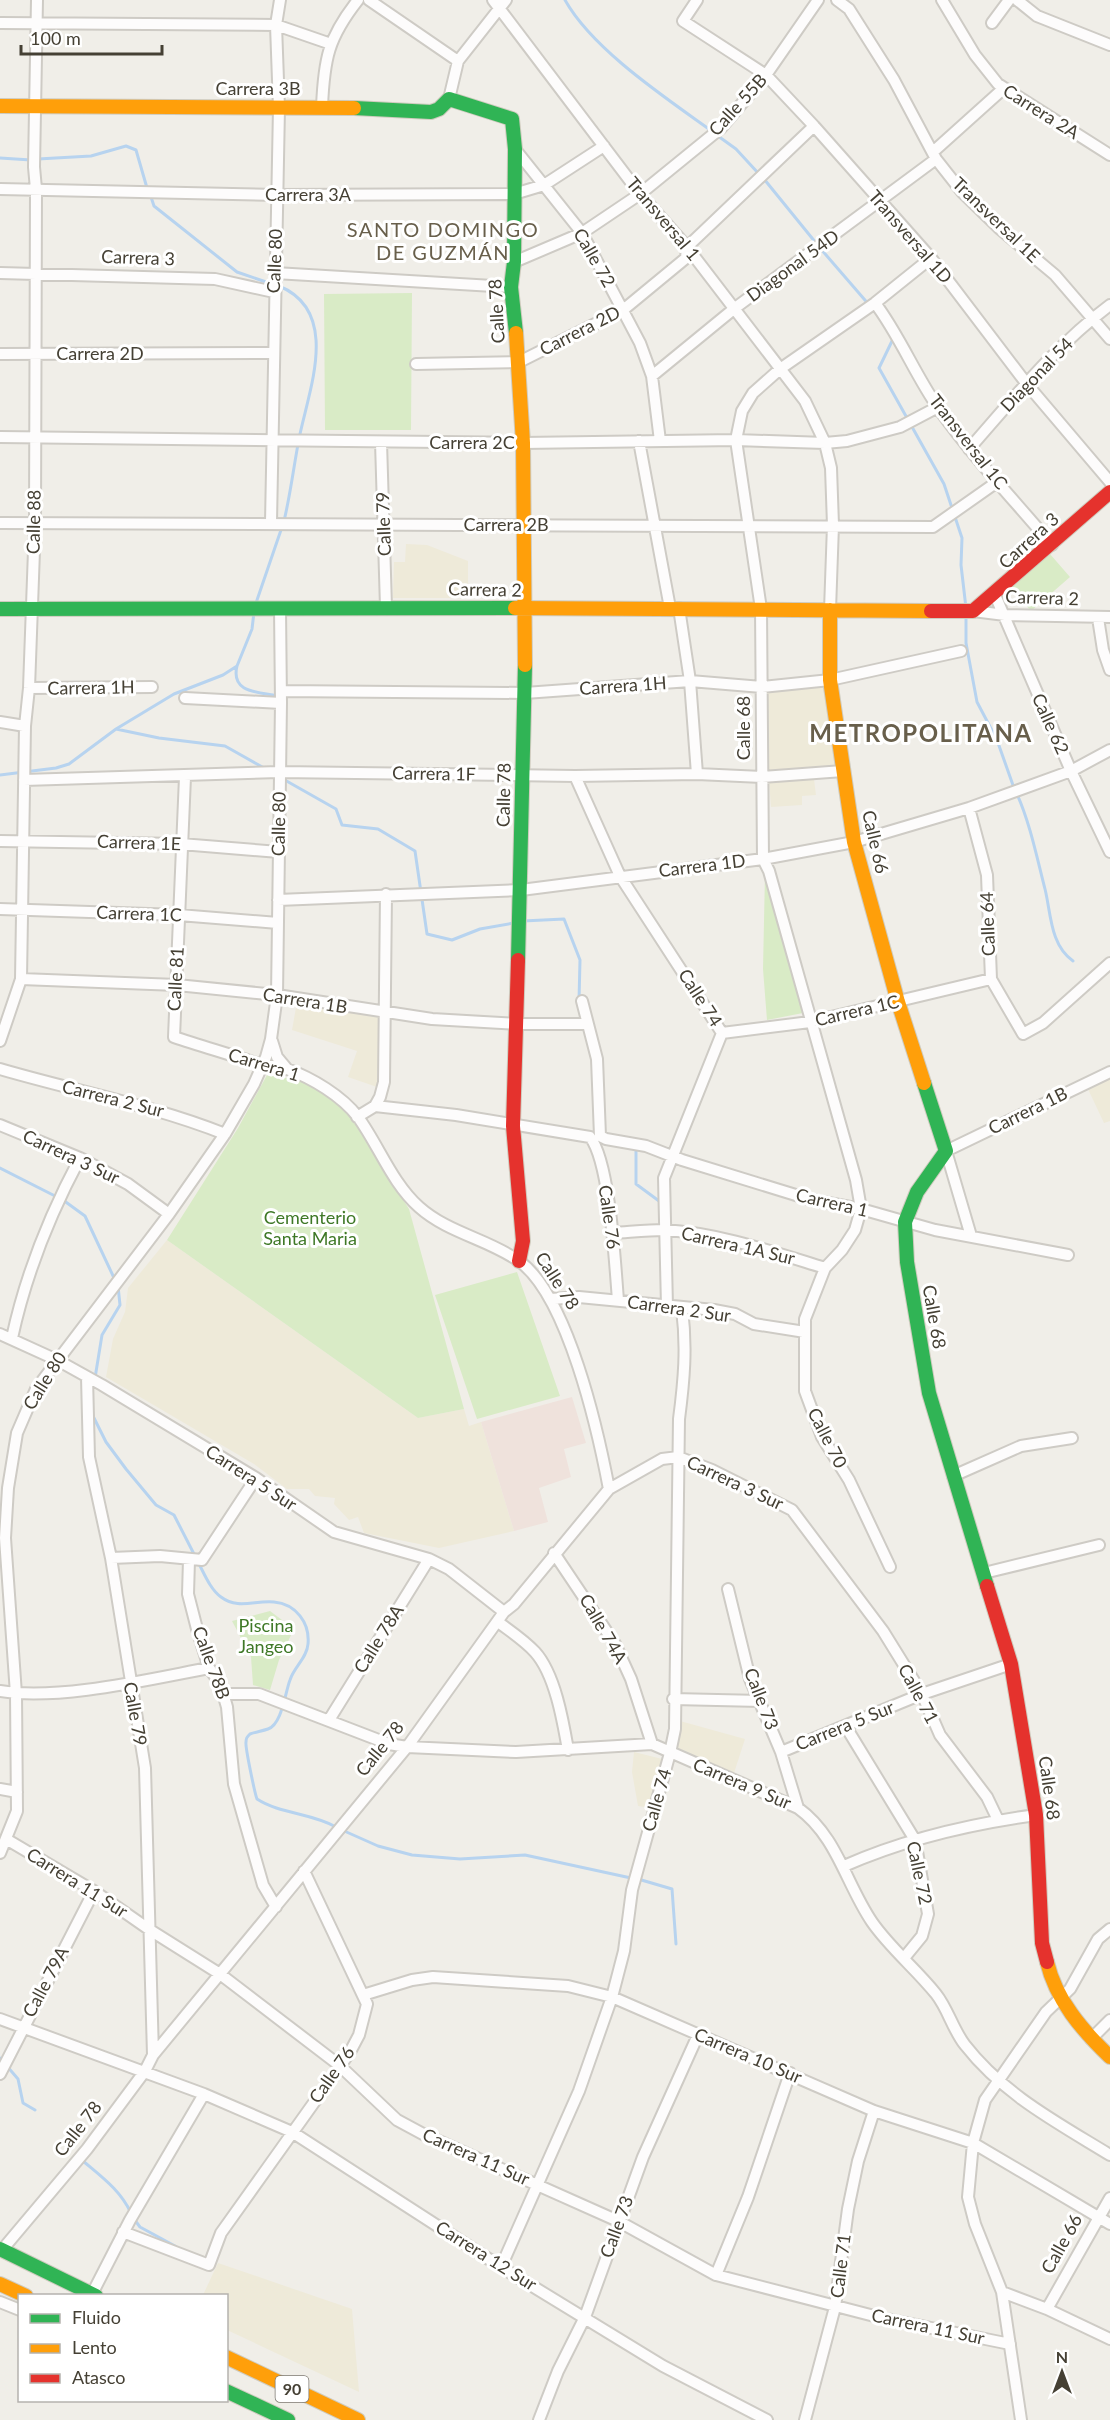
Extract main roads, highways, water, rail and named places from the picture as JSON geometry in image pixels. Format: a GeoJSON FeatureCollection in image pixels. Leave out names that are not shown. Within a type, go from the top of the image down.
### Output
{"type":"FeatureCollection","features":[{"type":"Feature","properties":{"kind":"main road","name":"Carrera 3B"},"geometry":{"type":"LineString","coordinates":[[0,106],[322,107],[431,112],[439,109],[449,99],[507,117]]}},
{"type":"Feature","properties":{"kind":"main road","name":"Calle 78"},"geometry":{"type":"LineString","coordinates":[[507,117],[514,125],[514,262],[511,287],[519,362],[524,525],[525,693],[513,1126],[523,1241],[519,1261]]}},
{"type":"Feature","properties":{"kind":"main road","name":"Carrera 3"},"geometry":{"type":"LineString","coordinates":[[968,611],[1000,591],[1110,492]]}},
{"type":"Feature","properties":{"kind":"main road","name":"Carrera 2"},"geometry":{"type":"LineString","coordinates":[[0,609],[386,607],[968,611]]}},
{"type":"Feature","properties":{"kind":"main road","name":"Calle 66"},"geometry":{"type":"LineString","coordinates":[[830,610],[830,680],[854,842],[898,1002],[946,1151]]}},
{"type":"Feature","properties":{"kind":"main road","name":"Calle 68"},"geometry":{"type":"LineString","coordinates":[[946,1151],[917,1192],[905,1222],[907,1262],[929,1393],[1011,1664],[1036,1815],[1042,1943],[1051,1979],[1060,1998],[1090,2039],[1110,2057]]}},
{"type":"Feature","properties":{"kind":"main road"},"geometry":{"type":"LineString","coordinates":[[1,2250],[92,2294]]}},
{"type":"Feature","properties":{"kind":"main road"},"geometry":{"type":"LineString","coordinates":[[0,2284],[24,2294]]}},
{"type":"Feature","properties":{"kind":"main road","name":"90"},"geometry":{"type":"LineString","coordinates":[[228,2358],[358,2420]]}},
{"type":"Feature","properties":{"kind":"main road","name":"90"},"geometry":{"type":"LineString","coordinates":[[228,2392],[288,2420]]}},
{"type":"Feature","properties":{"kind":"waterway"},"geometry":{"type":"LineString","coordinates":[[565,0],[577,19],[612,55],[713,132]]}},
{"type":"Feature","properties":{"kind":"waterway"},"geometry":{"type":"LineString","coordinates":[[718,136],[736,149],[759,174]]}},
{"type":"Feature","properties":{"kind":"waterway"},"geometry":{"type":"LineString","coordinates":[[38,159],[91,156],[126,146],[136,150],[147,188]]}},
{"type":"Feature","properties":{"kind":"waterway"},"geometry":{"type":"LineString","coordinates":[[0,158],[31,160]]}},
{"type":"Feature","properties":{"kind":"waterway"},"geometry":{"type":"LineString","coordinates":[[764,179],[816,243]]}},
{"type":"Feature","properties":{"kind":"waterway"},"geometry":{"type":"LineString","coordinates":[[150,194],[154,206],[237,272],[272,284]]}},
{"type":"Feature","properties":{"kind":"waterway"},"geometry":{"type":"LineString","coordinates":[[820,248],[877,314]]}},
{"type":"Feature","properties":{"kind":"waterway"},"geometry":{"type":"LineString","coordinates":[[279,286],[298,298],[309,313],[315,331],[316,352],[310,395],[300,434],[284,521]]}},
{"type":"Feature","properties":{"kind":"waterway"},"geometry":{"type":"LineString","coordinates":[[893,339],[879,368],[944,484],[962,538],[961,565],[966,608]]}},
{"type":"Feature","properties":{"kind":"waterway"},"geometry":{"type":"LineString","coordinates":[[256,603],[282,527]]}},
{"type":"Feature","properties":{"kind":"waterway"},"geometry":{"type":"LineString","coordinates":[[0,775],[56,768],[69,764],[116,729],[174,694],[223,675],[237,666],[252,629],[254,612]]}},
{"type":"Feature","properties":{"kind":"waterway"},"geometry":{"type":"LineString","coordinates":[[966,615],[966,643],[977,702],[997,740],[1014,788]]}},
{"type":"Feature","properties":{"kind":"waterway"},"geometry":{"type":"LineString","coordinates":[[237,666],[237,681],[241,685],[252,691],[273,695]]}},
{"type":"Feature","properties":{"kind":"waterway"},"geometry":{"type":"LineString","coordinates":[[116,729],[159,738],[225,746],[264,768]]}},
{"type":"Feature","properties":{"kind":"waterway"},"geometry":{"type":"LineString","coordinates":[[283,779],[336,809],[342,825],[378,829],[415,851],[427,934],[452,940],[480,929],[514,923]]}},
{"type":"Feature","properties":{"kind":"waterway"},"geometry":{"type":"LineString","coordinates":[[1017,794],[1033,841],[1056,938],[1065,954],[1073,961]]}},
{"type":"Feature","properties":{"kind":"waterway"},"geometry":{"type":"LineString","coordinates":[[523,921],[564,919],[580,960],[579,1001]]}},
{"type":"Feature","properties":{"kind":"waterway"},"geometry":{"type":"LineString","coordinates":[[598,1142],[621,1146]]}},
{"type":"Feature","properties":{"kind":"waterway"},"geometry":{"type":"LineString","coordinates":[[636,1148],[636,1184],[659,1201]]}},
{"type":"Feature","properties":{"kind":"waterway"},"geometry":{"type":"LineString","coordinates":[[0,1168],[57,1197]]}},
{"type":"Feature","properties":{"kind":"waterway"},"geometry":{"type":"LineString","coordinates":[[63,1200],[85,1216],[115,1280]]}},
{"type":"Feature","properties":{"kind":"waterway"},"geometry":{"type":"LineString","coordinates":[[95,1378],[102,1335],[120,1305],[118,1286]]}},
{"type":"Feature","properties":{"kind":"waterway"},"geometry":{"type":"LineString","coordinates":[[92,1414],[106,1442],[126,1469],[156,1505],[174,1515],[195,1556]]}},
{"type":"Feature","properties":{"kind":"waterway"},"geometry":{"type":"LineString","coordinates":[[198,1562],[214,1590],[227,1601],[240,1604],[267,1602],[282,1604],[289,1606],[304,1622],[308,1636],[307,1649],[292,1675],[280,1715],[273,1726],[248,1736],[246,1739],[247,1752],[257,1799],[276,1808],[327,1822],[336,1827]]}},
{"type":"Feature","properties":{"kind":"waterway"},"geometry":{"type":"LineString","coordinates":[[342,1830],[378,1846],[412,1855],[460,1859],[525,1855],[631,1878]]}},
{"type":"Feature","properties":{"kind":"waterway"},"geometry":{"type":"LineString","coordinates":[[638,1879],[672,1889],[676,1944]]}},
{"type":"Feature","properties":{"kind":"waterway"},"geometry":{"type":"LineString","coordinates":[[0,2058],[18,2079],[23,2103],[35,2110]]}},
{"type":"Feature","properties":{"kind":"waterway"},"geometry":{"type":"LineString","coordinates":[[83,2161],[116,2191],[131,2213]]}},
{"type":"Feature","properties":{"kind":"waterway"},"geometry":{"type":"LineString","coordinates":[[134,2219],[140,2227],[175,2246]]}},
{"type":"Feature","properties":{"kind":"district","name":"SANTO DOMINGO DE GUZMÁN"},"geometry":{"type":"Point","coordinates":[443,242]}},
{"type":"Feature","properties":{"kind":"district","name":"METROPOLITANA"},"geometry":{"type":"Point","coordinates":[921,734]}},
{"type":"Feature","properties":{"kind":"park label","name":"Cementerio Santa Maria"},"geometry":{"type":"Point","coordinates":[310,1228]}},
{"type":"Feature","properties":{"kind":"park label","name":"Piscina Jangeo"},"geometry":{"type":"Point","coordinates":[266,1636]}}]}
